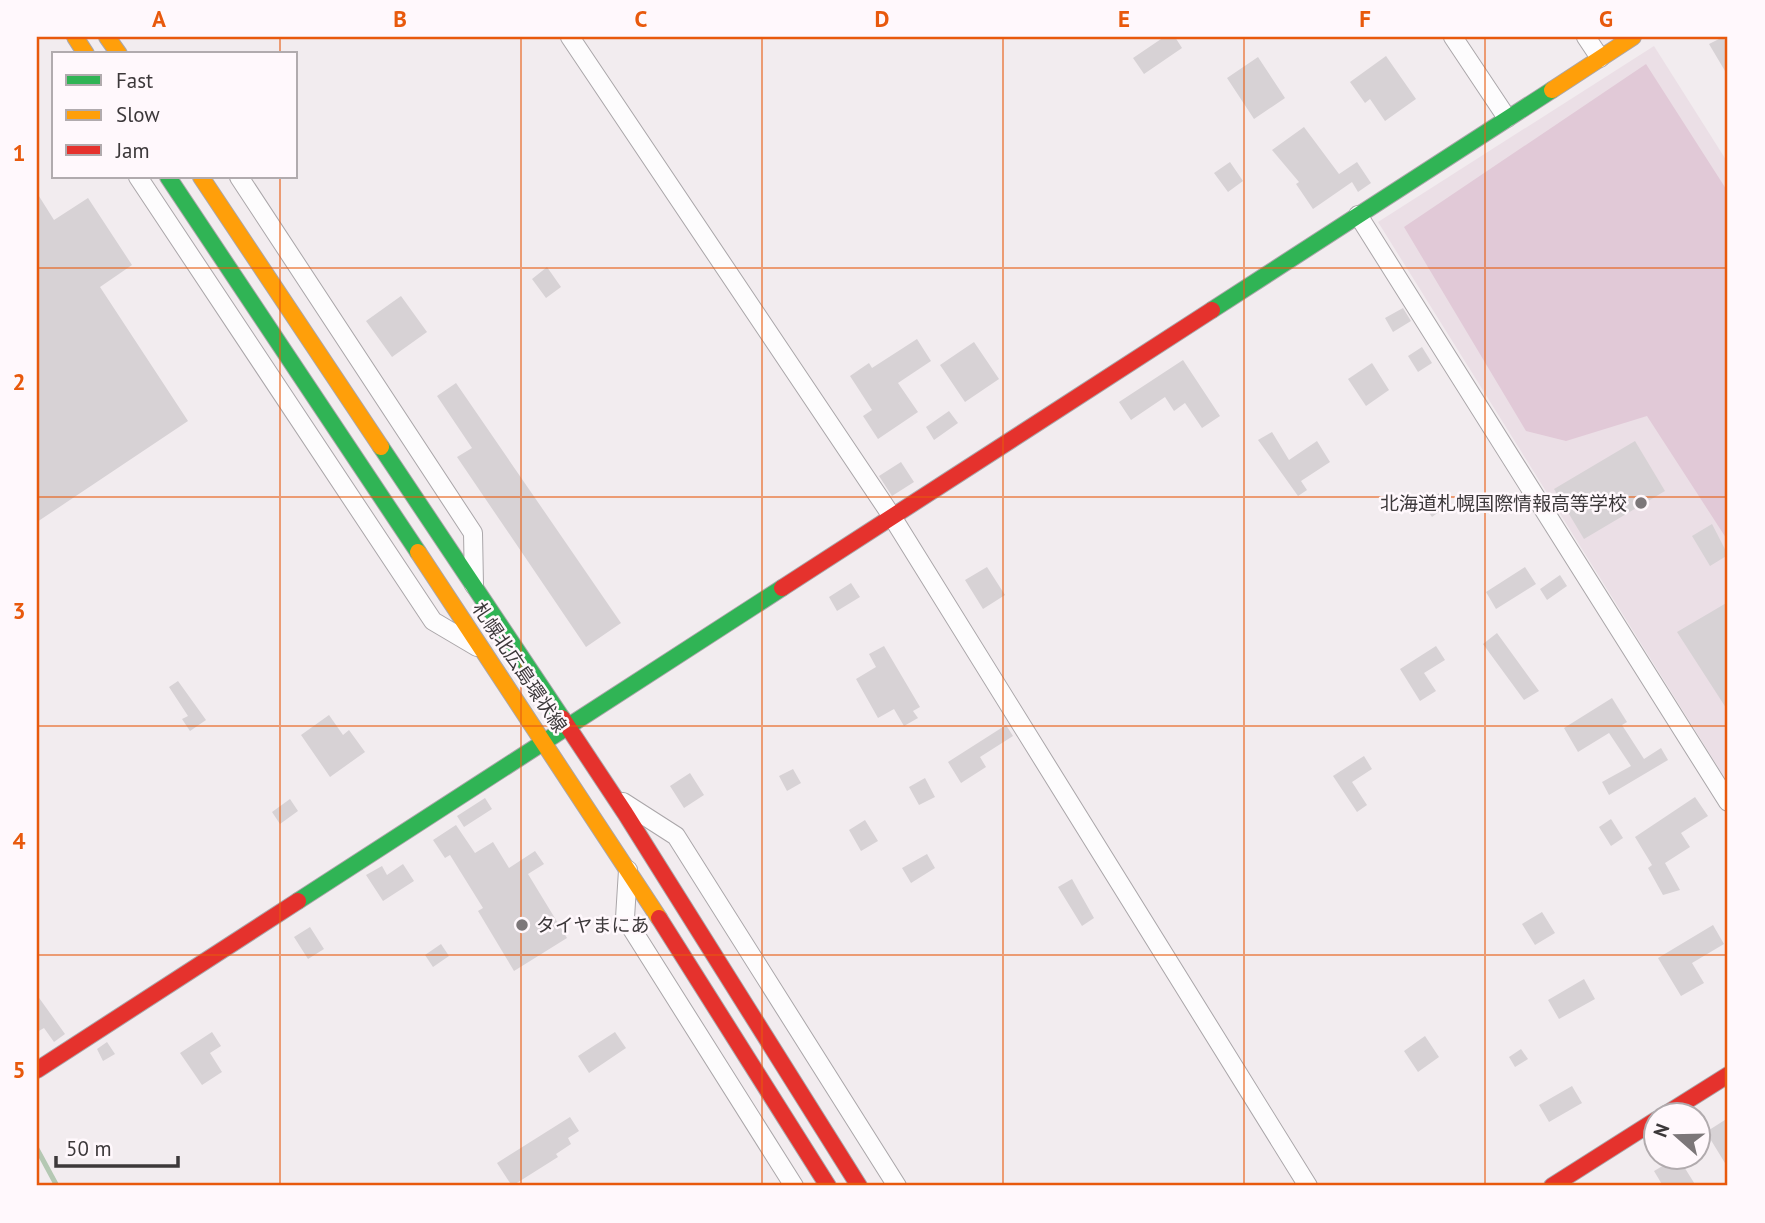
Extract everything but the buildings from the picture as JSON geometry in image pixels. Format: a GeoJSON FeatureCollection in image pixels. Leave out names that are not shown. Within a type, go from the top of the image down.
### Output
{"type":"FeatureCollection","features":[{"type":"Feature","properties":{"kind":"main road"},"geometry":{"type":"LineString","coordinates":[[75,37],[85,52]]}},
{"type":"Feature","properties":{"kind":"main road"},"geometry":{"type":"LineString","coordinates":[[108,37],[118,52]]}},
{"type":"Feature","properties":{"kind":"main road"},"geometry":{"type":"LineString","coordinates":[[37,1070],[1633,37]]}},
{"type":"Feature","properties":{"kind":"main road","name":"札幌北広島環状線"},"geometry":{"type":"LineString","coordinates":[[169,178],[545,742],[828,1186]]}},
{"type":"Feature","properties":{"kind":"main road","name":"札幌北広島環状線"},"geometry":{"type":"LineString","coordinates":[[202,178],[614,796],[859,1186]]}},
{"type":"Feature","properties":{"kind":"main road"},"geometry":{"type":"LineString","coordinates":[[1689,1100],[1728,1075]]}},
{"type":"Feature","properties":{"kind":"main road"},"geometry":{"type":"LineString","coordinates":[[1552,1186],[1642,1129]]}},
{"type":"Feature","properties":{"kind":"street"},"geometry":{"type":"LineString","coordinates":[[108,37],[131,52]]}},
{"type":"Feature","properties":{"kind":"street"},"geometry":{"type":"LineString","coordinates":[[570,37],[891,515],[1308,1186]]}},
{"type":"Feature","properties":{"kind":"street"},"geometry":{"type":"LineString","coordinates":[[1453,37],[1507,118]]}},
{"type":"Feature","properties":{"kind":"street"},"geometry":{"type":"LineString","coordinates":[[1586,37],[1600,58]]}},
{"type":"Feature","properties":{"kind":"street"},"geometry":{"type":"LineString","coordinates":[[139,178],[433,621],[483,650]]}},
{"type":"Feature","properties":{"kind":"street"},"geometry":{"type":"LineString","coordinates":[[240,178],[473,533],[474,585]]}},
{"type":"Feature","properties":{"kind":"street"},"geometry":{"type":"LineString","coordinates":[[1358,215],[1728,802]]}},
{"type":"Feature","properties":{"kind":"street"},"geometry":{"type":"LineString","coordinates":[[614,796],[676,836],[897,1186]]}},
{"type":"Feature","properties":{"kind":"street"},"geometry":{"type":"LineString","coordinates":[[628,870],[625,918],[794,1186]]}},
{"type":"Feature","properties":{"kind":"shaded area","name":"北海道札幌国際情報高等学校"},"geometry":{"type":"Polygon","coordinates":[[[1654,46],[1728,163],[1728,783],[1378,222],[1654,46]]]}},
{"type":"Feature","properties":{"kind":"shaded area","name":"北海道札幌国際情報高等学校"},"geometry":{"type":"Polygon","coordinates":[[[1646,64],[1728,192],[1728,541],[1647,416],[1566,441],[1526,431],[1404,227],[1646,64]]]}},
{"type":"Feature","properties":{"kind":"waterway"},"geometry":{"type":"LineString","coordinates":[[37,1149],[57,1186]]}},
{"type":"Feature","properties":{"kind":"traffic: fast"},"geometry":{"type":"LineString","coordinates":[[1212,310],[1552,90]]}},
{"type":"Feature","properties":{"kind":"traffic: fast"},"geometry":{"type":"LineString","coordinates":[[169,178],[418,552]]}},
{"type":"Feature","properties":{"kind":"traffic: fast"},"geometry":{"type":"LineString","coordinates":[[381,447],[562,718]]}},
{"type":"Feature","properties":{"kind":"traffic: fast"},"geometry":{"type":"LineString","coordinates":[[298,901],[782,588]]}},
{"type":"Feature","properties":{"kind":"traffic: slow"},"geometry":{"type":"LineString","coordinates":[[75,37],[85,52]]}},
{"type":"Feature","properties":{"kind":"traffic: slow"},"geometry":{"type":"LineString","coordinates":[[107,37],[118,52]]}},
{"type":"Feature","properties":{"kind":"traffic: slow"},"geometry":{"type":"LineString","coordinates":[[1552,90],[1633,37]]}},
{"type":"Feature","properties":{"kind":"traffic: slow"},"geometry":{"type":"LineString","coordinates":[[202,178],[381,447]]}},
{"type":"Feature","properties":{"kind":"traffic: slow"},"geometry":{"type":"LineString","coordinates":[[418,552],[659,918]]}},
{"type":"Feature","properties":{"kind":"traffic: jam"},"geometry":{"type":"LineString","coordinates":[[782,588],[1212,310]]}},
{"type":"Feature","properties":{"kind":"traffic: jam"},"geometry":{"type":"LineString","coordinates":[[562,718],[625,813],[859,1186]]}},
{"type":"Feature","properties":{"kind":"traffic: jam"},"geometry":{"type":"LineString","coordinates":[[37,1070],[298,901]]}},
{"type":"Feature","properties":{"kind":"traffic: jam"},"geometry":{"type":"LineString","coordinates":[[659,918],[828,1186]]}},
{"type":"Feature","properties":{"kind":"traffic: jam"},"geometry":{"type":"LineString","coordinates":[[1688,1100],[1728,1075]]}},
{"type":"Feature","properties":{"kind":"traffic: jam"},"geometry":{"type":"LineString","coordinates":[[1552,1186],[1642,1129]]}},
{"type":"Feature","properties":{"kind":"place","name":"北海道札幌国際情報高等学校"},"geometry":{"type":"Point","coordinates":[1641,503]}},
{"type":"Feature","properties":{"kind":"place","name":"タイヤまにあ"},"geometry":{"type":"Point","coordinates":[522,925]}}]}
